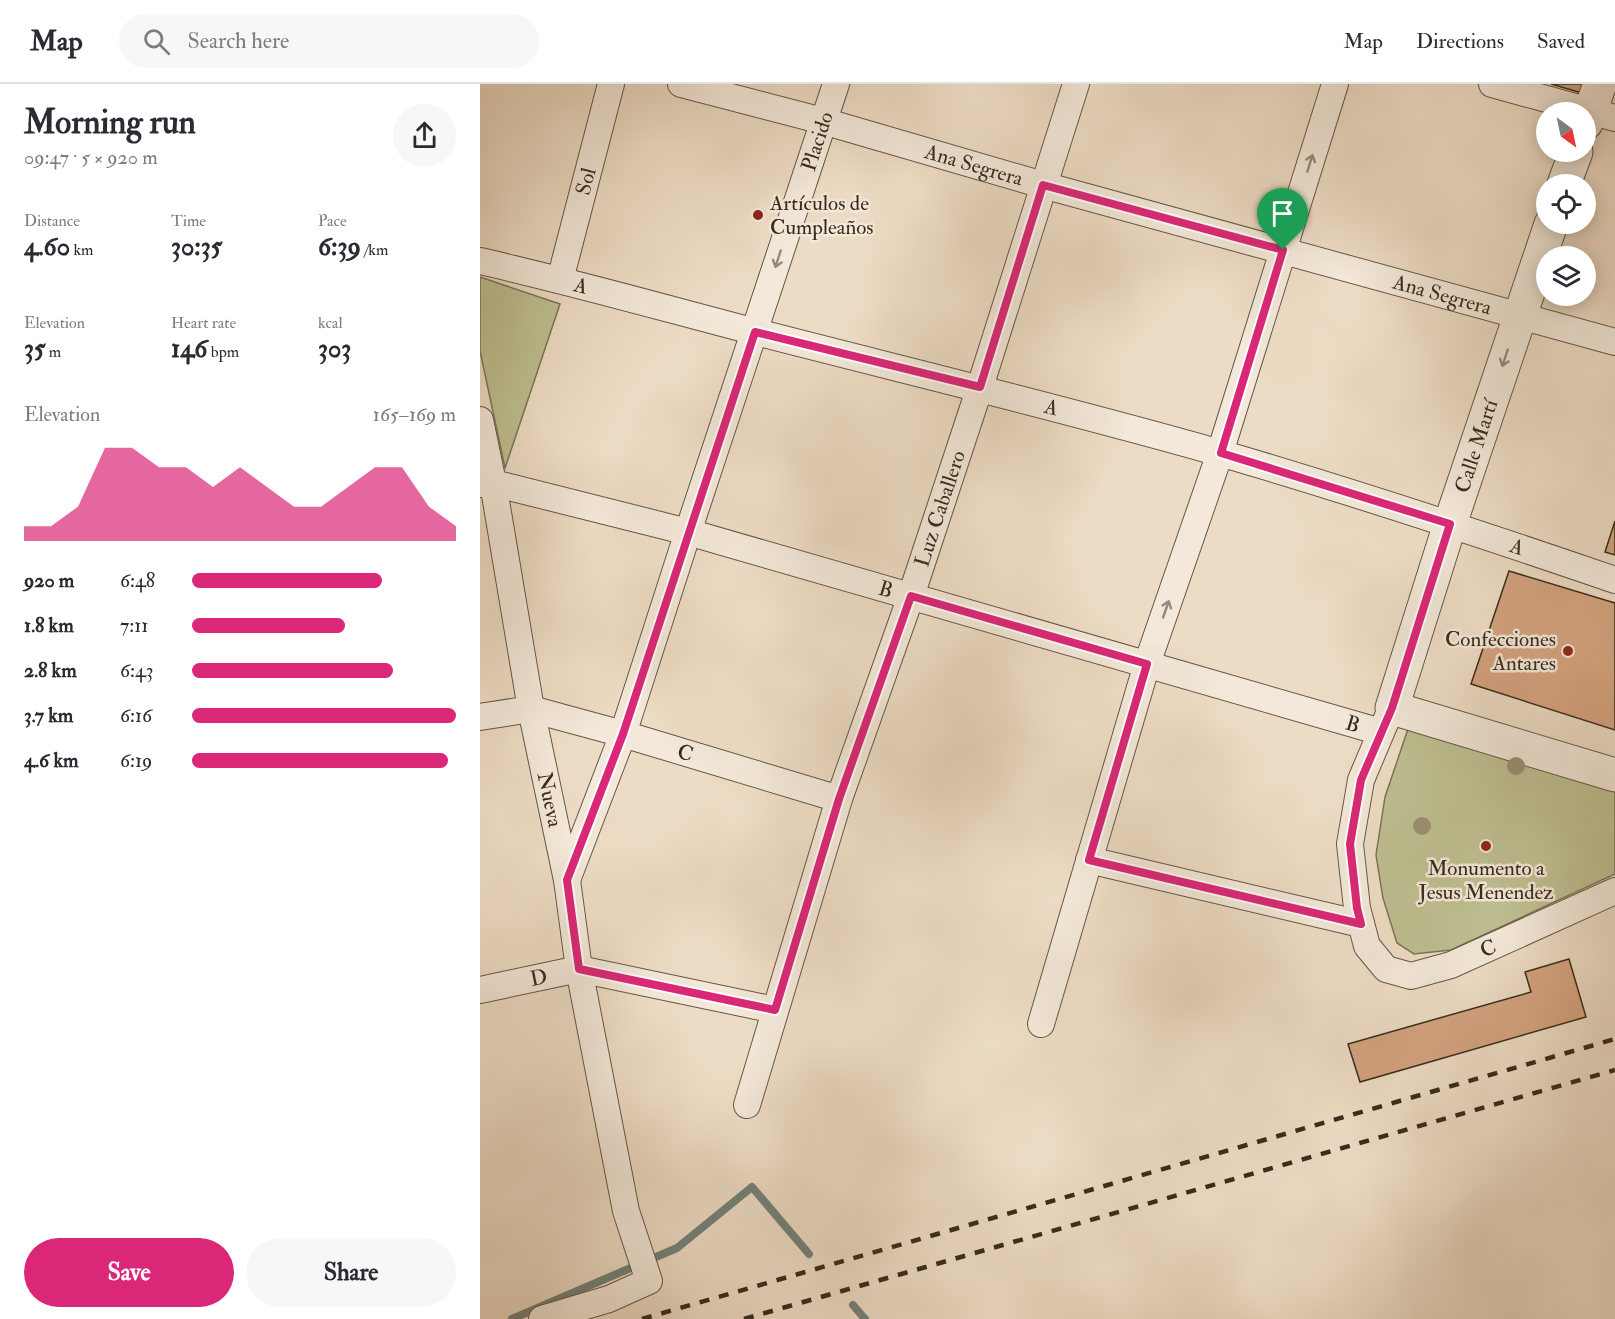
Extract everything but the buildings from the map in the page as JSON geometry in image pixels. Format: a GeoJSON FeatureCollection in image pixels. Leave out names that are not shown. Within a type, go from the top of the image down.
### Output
{"type":"FeatureCollection","features":[{"type":"Feature","properties":{"kind":"street","name":"Sol"},"geometry":{"type":"LineString","coordinates":[[560,280],[611,84]]}},
{"type":"Feature","properties":{"kind":"street","name":"Ana Segrera"},"geometry":{"type":"LineString","coordinates":[[681,84],[823,121],[1043,185],[1615,342]]}},
{"type":"Feature","properties":{"kind":"street","name":"Placido"},"geometry":{"type":"LineString","coordinates":[[567,880],[623,734],[836,84]]}},
{"type":"Feature","properties":{"kind":"street","name":"Luz Caballero"},"geometry":{"type":"LineString","coordinates":[[747,1105],[839,799],[911,596],[1076,84]]}},
{"type":"Feature","properties":{"kind":"street"},"geometry":{"type":"LineString","coordinates":[[1041,1024],[1147,664],[1221,453],[1335,84]]}},
{"type":"Feature","properties":{"kind":"street"},"geometry":{"type":"LineString","coordinates":[[1492,84],[1597,109]]}},
{"type":"Feature","properties":{"kind":"street","name":"Calle Martí"},"geometry":{"type":"LineString","coordinates":[[1364,935],[1357,908],[1350,844],[1361,780],[1387,720],[1548,234]]}},
{"type":"Feature","properties":{"kind":"street","name":"A"},"geometry":{"type":"LineString","coordinates":[[480,261],[980,387],[1221,453],[1450,524],[1615,580]]}},
{"type":"Feature","properties":{"kind":"street","name":"Nueva"},"geometry":{"type":"LineString","coordinates":[[480,420],[487,484],[567,880],[579,969],[626,1211],[645,1269],[609,1299],[542,1319]]}},
{"type":"Feature","properties":{"kind":"street","name":"B"},"geometry":{"type":"LineString","coordinates":[[487,484],[688,532],[1147,664],[1615,775]]}},
{"type":"Feature","properties":{"kind":"street"},"geometry":{"type":"LineString","coordinates":[[480,717],[531,709]]}},
{"type":"Feature","properties":{"kind":"street","name":"C"},"geometry":{"type":"LineString","coordinates":[[531,709],[623,734],[839,799]]}},
{"type":"Feature","properties":{"kind":"street"},"geometry":{"type":"LineString","coordinates":[[1089,860],[1364,935]]}},
{"type":"Feature","properties":{"kind":"street","name":"C"},"geometry":{"type":"LineString","coordinates":[[1364,935],[1386,969],[1411,976],[1451,965],[1615,891]]}},
{"type":"Feature","properties":{"kind":"street","name":"D"},"geometry":{"type":"LineString","coordinates":[[480,990],[579,969],[775,1010]]}},
{"type":"Feature","properties":{"kind":"green space"},"geometry":{"type":"Polygon","coordinates":[[[480,277],[560,304],[505,468],[480,351],[480,277]]]}},
{"type":"Feature","properties":{"kind":"green space"},"geometry":{"type":"Polygon","coordinates":[[[1408,729],[1615,780],[1615,874],[1451,950],[1414,954],[1397,943],[1383,898],[1376,855],[1385,797],[1408,729]]]}},
{"type":"Feature","properties":{"kind":"waterway"},"geometry":{"type":"LineString","coordinates":[[512,1319],[677,1248],[752,1187],[809,1254]]}},
{"type":"Feature","properties":{"kind":"waterway"},"geometry":{"type":"LineString","coordinates":[[853,1305],[865,1319]]}},
{"type":"Feature","properties":{"kind":"railway"},"geometry":{"type":"LineString","coordinates":[[642,1319],[1615,1039]]}},
{"type":"Feature","properties":{"kind":"railway"},"geometry":{"type":"LineString","coordinates":[[744,1319],[1615,1070]]}},
{"type":"Feature","properties":{"kind":"place","name":"Artículos de Cumpleaños"},"geometry":{"type":"Point","coordinates":[758,215]}},
{"type":"Feature","properties":{"kind":"place","name":"Confecciones Antares"},"geometry":{"type":"Point","coordinates":[1568,651]}},
{"type":"Feature","properties":{"kind":"place","name":"Monumento a Jesus Menendez"},"geometry":{"type":"Point","coordinates":[1486,846]}},
{"type":"Feature","properties":{"kind":"route"},"geometry":{"type":"LineString","coordinates":[[1043,185],[1283,250],[1221,453],[1450,524],[1392,708],[1361,780],[1350,844],[1361,924],[1089,860],[1147,664],[911,596],[839,799],[775,1010],[579,969],[567,880],[623,734],[755,332],[980,387],[1043,185]]}}]}
